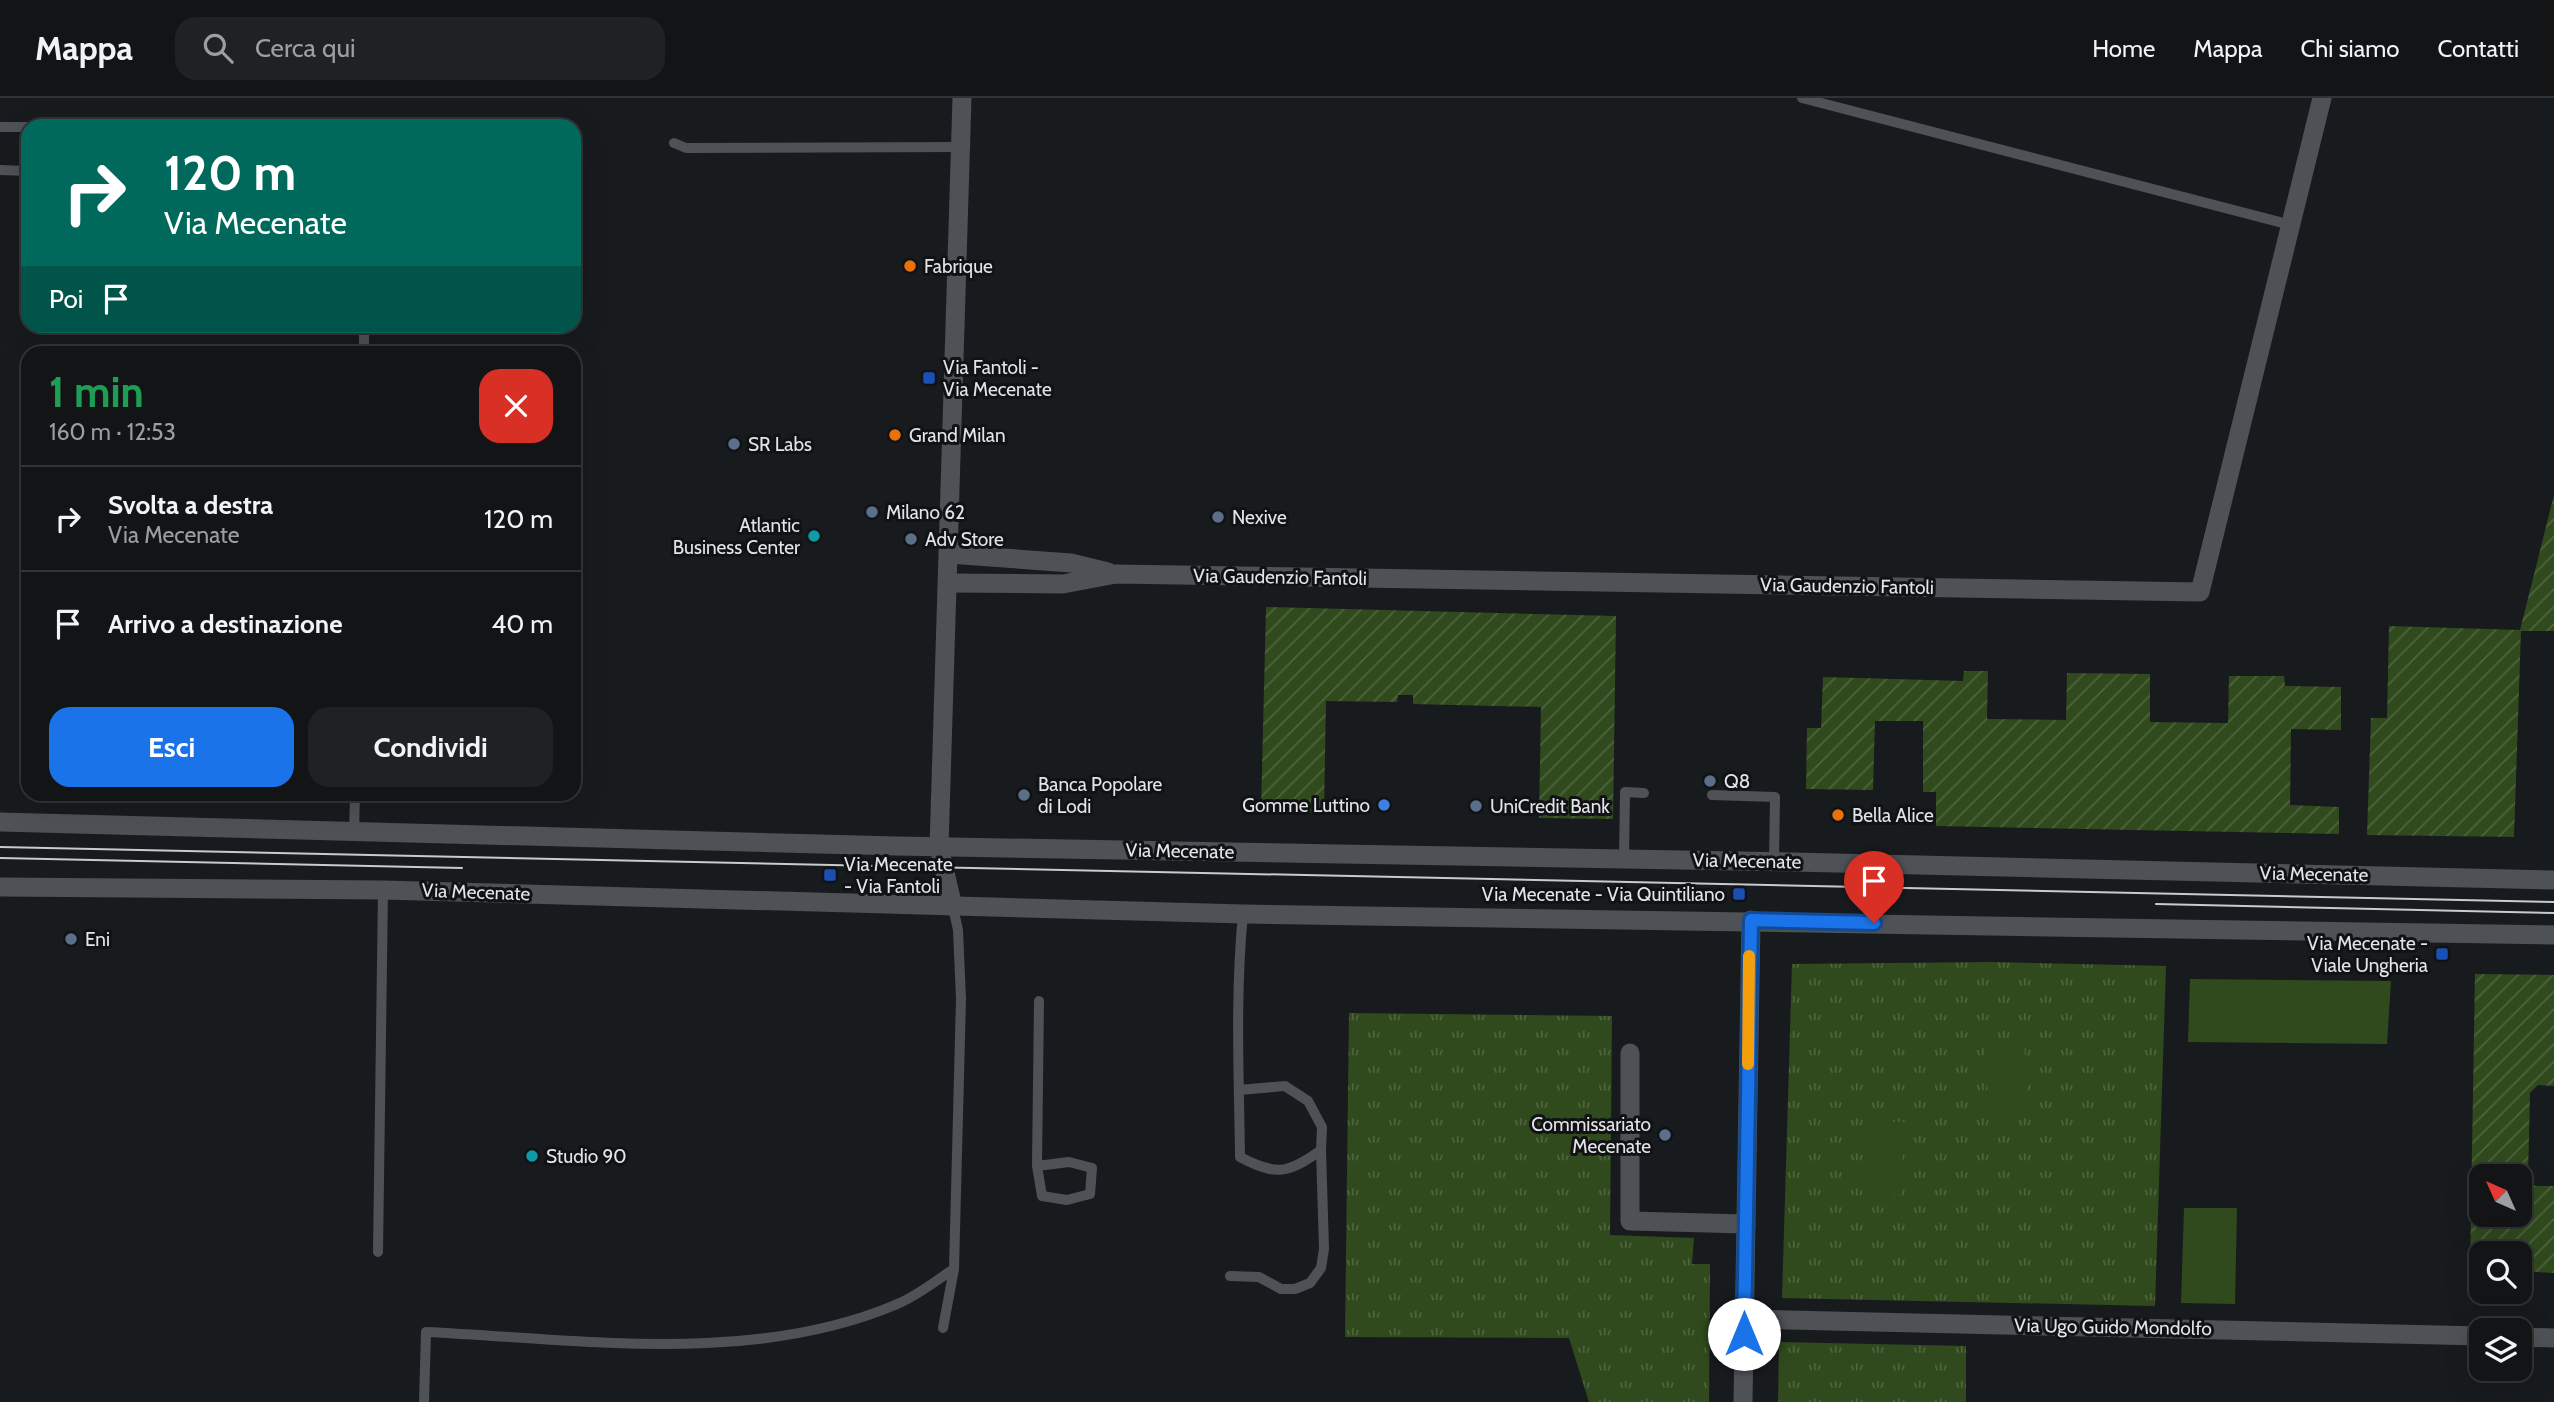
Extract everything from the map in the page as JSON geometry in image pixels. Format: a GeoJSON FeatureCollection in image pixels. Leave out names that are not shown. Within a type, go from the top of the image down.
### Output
{"type":"FeatureCollection","features":[{"type":"Feature","properties":{"kind":"main road"},"geometry":{"type":"LineString","coordinates":[[953,907],[939,847],[961,98]]}},
{"type":"Feature","properties":{"kind":"main road","name":"Via Gaudenzio Fantoli"},"geometry":{"type":"LineString","coordinates":[[948,583],[1063,584],[1116,574],[2200,592],[2322,98]]}},
{"type":"Feature","properties":{"kind":"main road","name":"Via Gaudenzio Fantoli"},"geometry":{"type":"LineString","coordinates":[[949,554],[1071,563],[1116,574]]}},
{"type":"Feature","properties":{"kind":"main road","name":"Via Mecenate"},"geometry":{"type":"LineString","coordinates":[[0,822],[354,834],[1774,861],[2554,880]]}},
{"type":"Feature","properties":{"kind":"main road","name":"Via Mecenate"},"geometry":{"type":"LineString","coordinates":[[0,887],[383,890],[1243,914],[1751,920],[2554,935]]}},
{"type":"Feature","properties":{"kind":"main road"},"geometry":{"type":"LineString","coordinates":[[1743,1402],[1751,920]]}},
{"type":"Feature","properties":{"kind":"main road"},"geometry":{"type":"LineString","coordinates":[[1630,1053],[1630,1221],[1746,1224]]}},
{"type":"Feature","properties":{"kind":"main road","name":"Via Ugo Guido Mondolfo"},"geometry":{"type":"LineString","coordinates":[[1744,1319],[2469,1336]]}},
{"type":"Feature","properties":{"kind":"main road"},"geometry":{"type":"LineString","coordinates":[[2532,1337],[2554,1338]]}},
{"type":"Feature","properties":{"kind":"lane"},"geometry":{"type":"LineString","coordinates":[[1802,98],[2291,225]]}},
{"type":"Feature","properties":{"kind":"lane"},"geometry":{"type":"LineString","coordinates":[[0,127],[21,127]]}},
{"type":"Feature","properties":{"kind":"lane"},"geometry":{"type":"LineString","coordinates":[[674,146],[960,147]]}},
{"type":"Feature","properties":{"kind":"lane"},"geometry":{"type":"LineString","coordinates":[[0,170],[21,171]]}},
{"type":"Feature","properties":{"kind":"lane"},"geometry":{"type":"LineString","coordinates":[[1624,859],[1625,792],[1644,793]]}},
{"type":"Feature","properties":{"kind":"lane"},"geometry":{"type":"LineString","coordinates":[[1712,795],[1775,797],[1774,861]]}},
{"type":"Feature","properties":{"kind":"lane"},"geometry":{"type":"LineString","coordinates":[[354,834],[355,801]]}},
{"type":"Feature","properties":{"kind":"lane"},"geometry":{"type":"LineString","coordinates":[[378,1252],[383,890]]}},
{"type":"Feature","properties":{"kind":"lane"},"geometry":{"type":"LineString","coordinates":[[943,1328],[954,1269],[961,999],[958,930],[953,907]]}},
{"type":"Feature","properties":{"kind":"lane"},"geometry":{"type":"LineString","coordinates":[[1243,914],[1240,982],[1240,1157],[1268,1172],[1300,1165],[1321,1150]]}},
{"type":"Feature","properties":{"kind":"lane"},"geometry":{"type":"LineString","coordinates":[[1037,1166],[1069,1163],[1092,1168],[1090,1195],[1068,1200],[1042,1196],[1037,1166],[1039,1000]]}},
{"type":"Feature","properties":{"kind":"lane"},"geometry":{"type":"LineString","coordinates":[[1230,1276],[1259,1277],[1281,1289],[1295,1289],[1310,1283],[1321,1268],[1324,1249],[1322,1127],[1308,1101],[1285,1086],[1239,1090]]}},
{"type":"Feature","properties":{"kind":"lane"},"geometry":{"type":"LineString","coordinates":[[424,1402],[426,1332],[706,1345],[814,1331],[897,1305],[954,1269]]}},
{"type":"Feature","properties":{"kind":"green space"},"geometry":{"type":"Polygon","coordinates":[[[2554,495],[2554,631],[2521,631],[2514,837],[2367,835],[2371,718],[2387,718],[2389,626],[2520,630],[2554,495]]]}},
{"type":"Feature","properties":{"kind":"green space"},"geometry":{"type":"Polygon","coordinates":[[[1266,607],[1616,616],[1613,819],[1539,818],[1541,707],[1413,704],[1413,695],[1398,695],[1397,702],[1326,701],[1324,813],[1261,812],[1266,607]]]}},
{"type":"Feature","properties":{"kind":"green space"},"geometry":{"type":"Polygon","coordinates":[[[1964,671],[1988,671],[1987,719],[2066,720],[2067,673],[2150,674],[2150,722],[2228,723],[2229,676],[2284,676],[2285,686],[2341,687],[2341,730],[2291,729],[2290,805],[2339,807],[2339,834],[1936,826],[1936,792],[1923,792],[1923,721],[1875,721],[1873,790],[1806,789],[1807,728],[1821,728],[1823,677],[1963,681],[1964,671]]]}},
{"type":"Feature","properties":{"kind":"green space"},"geometry":{"type":"Polygon","coordinates":[[[1991,962],[2166,966],[2155,1306],[1782,1298],[1792,964],[1991,962]]]}},
{"type":"Feature","properties":{"kind":"green space"},"geometry":{"type":"Polygon","coordinates":[[[2475,974],[2554,975],[2554,1086],[2538,1085],[2530,1093],[2528,1164],[2472,1164],[2475,974]]]}},
{"type":"Feature","properties":{"kind":"green space"},"geometry":{"type":"Polygon","coordinates":[[[2190,979],[2391,981],[2387,1044],[2188,1042],[2190,979]]]}},
{"type":"Feature","properties":{"kind":"green space"},"geometry":{"type":"Polygon","coordinates":[[[1349,1013],[1612,1016],[1610,1235],[1694,1238],[1692,1264],[1710,1264],[1709,1402],[1589,1402],[1569,1338],[1345,1337],[1349,1013]]]}},
{"type":"Feature","properties":{"kind":"green space"},"geometry":{"type":"Polygon","coordinates":[[[2024,1041],[2028,1111],[1989,1113],[1985,1044],[2024,1041]]]}},
{"type":"Feature","properties":{"kind":"green space"},"geometry":{"type":"Polygon","coordinates":[[[1865,1121],[1904,1122],[1901,1195],[1862,1194],[1865,1121]]]}},
{"type":"Feature","properties":{"kind":"green space"},"geometry":{"type":"Polygon","coordinates":[[[2532,1182],[2535,1186],[2554,1186],[2554,1273],[2532,1272],[2532,1241],[2470,1241],[2471,1227],[2532,1227],[2532,1182]]]}},
{"type":"Feature","properties":{"kind":"green space"},"geometry":{"type":"Polygon","coordinates":[[[2184,1208],[2237,1208],[2235,1304],[2181,1303],[2184,1208]]]}},
{"type":"Feature","properties":{"kind":"green space"},"geometry":{"type":"Polygon","coordinates":[[[1779,1342],[1966,1346],[1966,1402],[1778,1402],[1779,1342]]]}},
{"type":"Feature","properties":{"kind":"tram line"},"geometry":{"type":"LineString","coordinates":[[0,847],[2554,902]]}},
{"type":"Feature","properties":{"kind":"tram line"},"geometry":{"type":"LineString","coordinates":[[0,858],[462,868]]}},
{"type":"Feature","properties":{"kind":"tram line"},"geometry":{"type":"LineString","coordinates":[[2156,904],[2554,913]]}},
{"type":"Feature","properties":{"kind":"slow traffic"},"geometry":{"type":"LineString","coordinates":[[1748,1064],[1749,956]]}},
{"type":"Feature","properties":{"kind":"place","name":"Fabrique"},"geometry":{"type":"Point","coordinates":[910,266]}},
{"type":"Feature","properties":{"kind":"place","name":"Via Fantoli - Via Mecenate"},"geometry":{"type":"Point","coordinates":[929,378]}},
{"type":"Feature","properties":{"kind":"place","name":"Grand Milan"},"geometry":{"type":"Point","coordinates":[895,435]}},
{"type":"Feature","properties":{"kind":"place","name":"SR Labs"},"geometry":{"type":"Point","coordinates":[734,444]}},
{"type":"Feature","properties":{"kind":"place","name":"Milano 62"},"geometry":{"type":"Point","coordinates":[872,512]}},
{"type":"Feature","properties":{"kind":"place","name":"Nexive"},"geometry":{"type":"Point","coordinates":[1218,517]}},
{"type":"Feature","properties":{"kind":"place","name":"Atlantic Business Center"},"geometry":{"type":"Point","coordinates":[814,536]}},
{"type":"Feature","properties":{"kind":"place","name":"Adv Store"},"geometry":{"type":"Point","coordinates":[911,539]}},
{"type":"Feature","properties":{"kind":"place","name":"Q8"},"geometry":{"type":"Point","coordinates":[1710,781]}},
{"type":"Feature","properties":{"kind":"place","name":"Banca Popolare di Lodi"},"geometry":{"type":"Point","coordinates":[1024,795]}},
{"type":"Feature","properties":{"kind":"place","name":"Gomme Luttino"},"geometry":{"type":"Point","coordinates":[1384,805]}},
{"type":"Feature","properties":{"kind":"place","name":"UniCredit Bank"},"geometry":{"type":"Point","coordinates":[1476,806]}},
{"type":"Feature","properties":{"kind":"place","name":"Bella Alice"},"geometry":{"type":"Point","coordinates":[1838,815]}},
{"type":"Feature","properties":{"kind":"place","name":"Via Mecenate - Via Fantoli"},"geometry":{"type":"Point","coordinates":[830,875]}},
{"type":"Feature","properties":{"kind":"place","name":"Via Mecenate - Via Quintiliano"},"geometry":{"type":"Point","coordinates":[1739,894]}},
{"type":"Feature","properties":{"kind":"place","name":"Eni"},"geometry":{"type":"Point","coordinates":[71,939]}},
{"type":"Feature","properties":{"kind":"place","name":"Via Mecenate - Viale Ungheria"},"geometry":{"type":"Point","coordinates":[2442,954]}},
{"type":"Feature","properties":{"kind":"place","name":"Commissariato Mecenate"},"geometry":{"type":"Point","coordinates":[1665,1135]}},
{"type":"Feature","properties":{"kind":"place","name":"Studio 90"},"geometry":{"type":"Point","coordinates":[532,1156]}},
{"type":"Feature","properties":{"kind":"route"},"geometry":{"type":"LineString","coordinates":[[1744,1334],[1751,920],[1874,923]]}}]}
